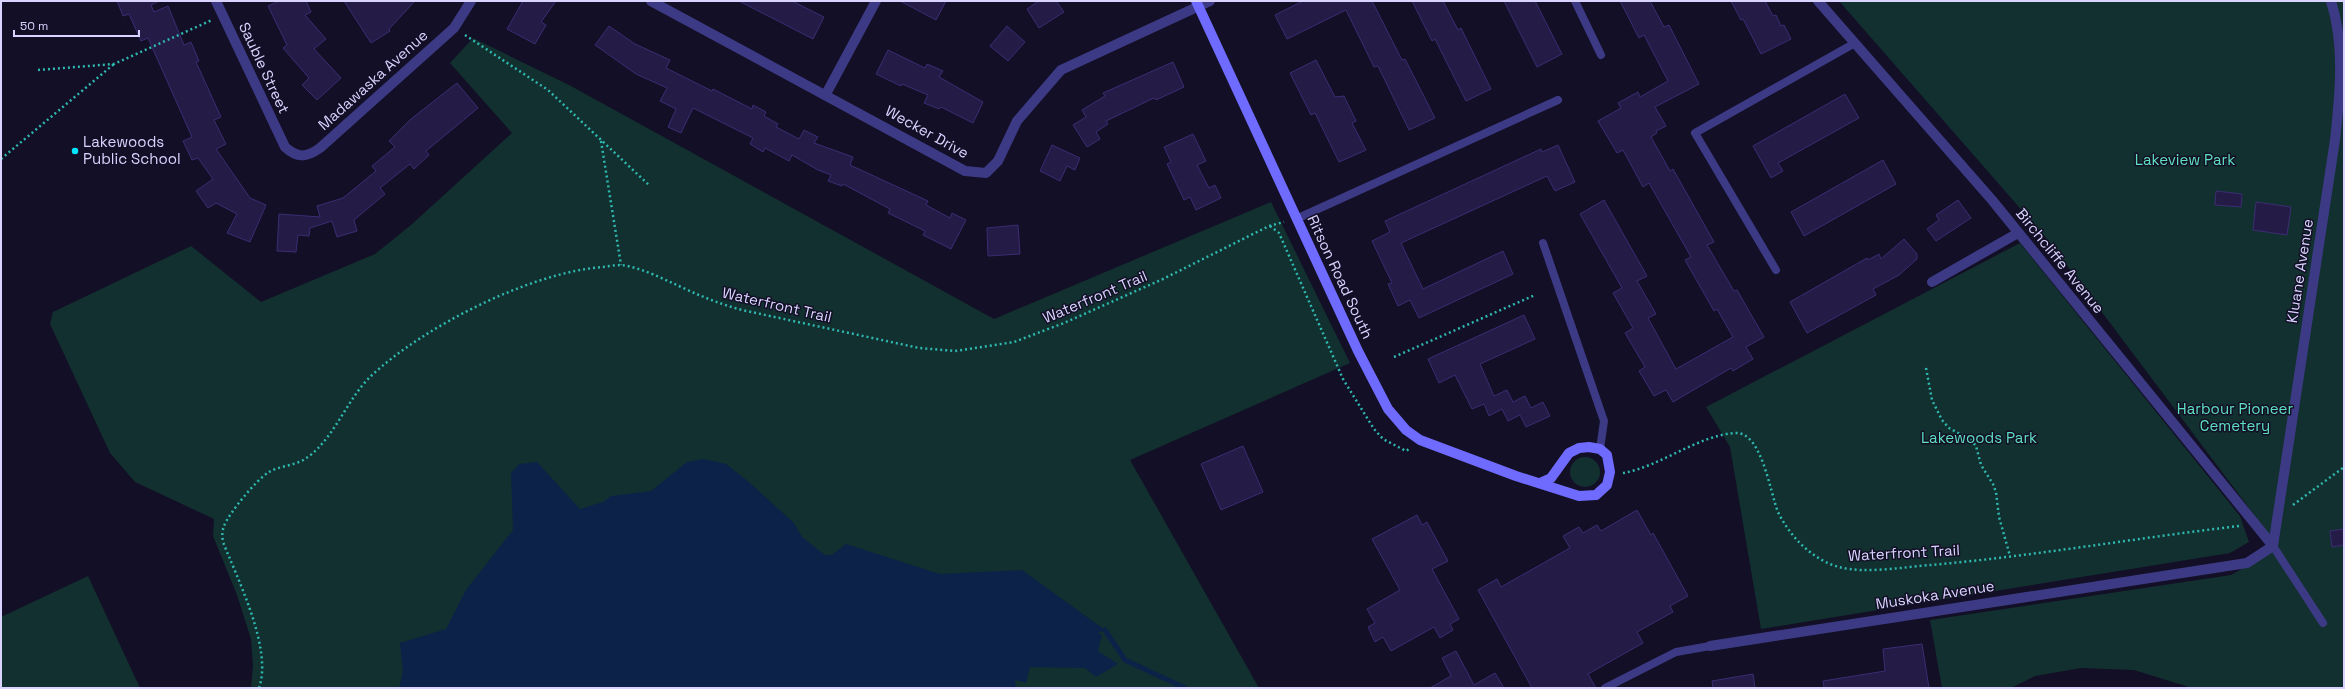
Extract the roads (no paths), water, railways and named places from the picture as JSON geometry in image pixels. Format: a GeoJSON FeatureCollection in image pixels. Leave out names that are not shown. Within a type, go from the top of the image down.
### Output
{"type":"FeatureCollection","features":[{"type":"Feature","properties":{"kind":"street","name":"Sauble Street"},"geometry":{"type":"LineString","coordinates":[[216,1],[285,147]]}},
{"type":"Feature","properties":{"kind":"street","name":"Madawaska Avenue"},"geometry":{"type":"LineString","coordinates":[[285,147],[297,156],[305,156],[313,153],[454,28],[471,1]]}},
{"type":"Feature","properties":{"kind":"street","name":"Wecker Drive"},"geometry":{"type":"LineString","coordinates":[[651,1],[826,94],[965,171],[986,173],[998,161],[1017,121],[1061,70],[1197,4]]}},
{"type":"Feature","properties":{"kind":"street"},"geometry":{"type":"LineString","coordinates":[[826,94],[876,1]]}},
{"type":"Feature","properties":{"kind":"street"},"geometry":{"type":"LineString","coordinates":[[1197,4],[1210,1]]}},
{"type":"Feature","properties":{"kind":"street","name":"Birchcliffe Avenue"},"geometry":{"type":"LineString","coordinates":[[1818,1],[2018,233],[2273,546]]}},
{"type":"Feature","properties":{"kind":"street","name":"Kluane Avenue"},"geometry":{"type":"LineString","coordinates":[[2273,546],[2335,140],[2342,75],[2337,16],[2331,1]]}},
{"type":"Feature","properties":{"kind":"street","name":"Ritson Road South"},"geometry":{"type":"LineString","coordinates":[[1197,4],[1358,351],[1388,409],[1396,420],[1420,440],[1516,476],[1572,494],[1588,496],[1603,491],[1607,485],[1610,472],[1607,455],[1600,449]]}},
{"type":"Feature","properties":{"kind":"street"},"geometry":{"type":"LineString","coordinates":[[1932,282],[2018,233]]}},
{"type":"Feature","properties":{"kind":"street"},"geometry":{"type":"LineString","coordinates":[[1540,483],[1551,478],[1569,453],[1578,448],[1589,447],[1600,449]]}},
{"type":"Feature","properties":{"kind":"street","name":"Muskoka Avenue"},"geometry":{"type":"LineString","coordinates":[[1710,646],[2248,563],[2273,546]]}},
{"type":"Feature","properties":{"kind":"lane"},"geometry":{"type":"LineString","coordinates":[[1575,1],[1601,55]]}},
{"type":"Feature","properties":{"kind":"lane"},"geometry":{"type":"LineString","coordinates":[[1776,270],[1695,133],[1855,43]]}},
{"type":"Feature","properties":{"kind":"lane"},"geometry":{"type":"LineString","coordinates":[[1296,219],[1558,100]]}},
{"type":"Feature","properties":{"kind":"lane"},"geometry":{"type":"LineString","coordinates":[[1543,243],[1604,421],[1600,449]]}},
{"type":"Feature","properties":{"kind":"lane"},"geometry":{"type":"LineString","coordinates":[[2273,546],[2324,623]]}},
{"type":"Feature","properties":{"kind":"lane","name":"Muskoka Avenue"},"geometry":{"type":"LineString","coordinates":[[1605,688],[1676,652],[1710,646]]}},
{"type":"Feature","properties":{"kind":"water"},"geometry":{"type":"Polygon","coordinates":[[[704,459],[726,464],[750,483],[794,523],[802,537],[825,555],[832,555],[846,544],[940,574],[1022,570],[1105,630],[1098,633],[1102,635],[1098,651],[1118,664],[1096,677],[1085,668],[1030,667],[1026,683],[1015,680],[1016,688],[399,688],[403,672],[400,643],[446,629],[466,590],[513,530],[511,473],[519,464],[537,462],[580,509],[603,502],[611,496],[651,491],[687,462],[704,459]]]}},
{"type":"Feature","properties":{"kind":"waterway"},"geometry":{"type":"LineString","coordinates":[[1105,630],[1125,660],[1185,688]]}},
{"type":"Feature","properties":{"kind":"place","name":"Lakewoods Public School"},"geometry":{"type":"Point","coordinates":[75,151]}},
{"type":"Feature","properties":{"kind":"park label","name":"Lakeview Park"},"geometry":{"type":"Point","coordinates":[2185,160]}},
{"type":"Feature","properties":{"kind":"park label","name":"Harbour Pioneer Cemetery"},"geometry":{"type":"Point","coordinates":[2235,418]}},
{"type":"Feature","properties":{"kind":"park label","name":"Lakewoods Park"},"geometry":{"type":"Point","coordinates":[1979,438]}}]}
